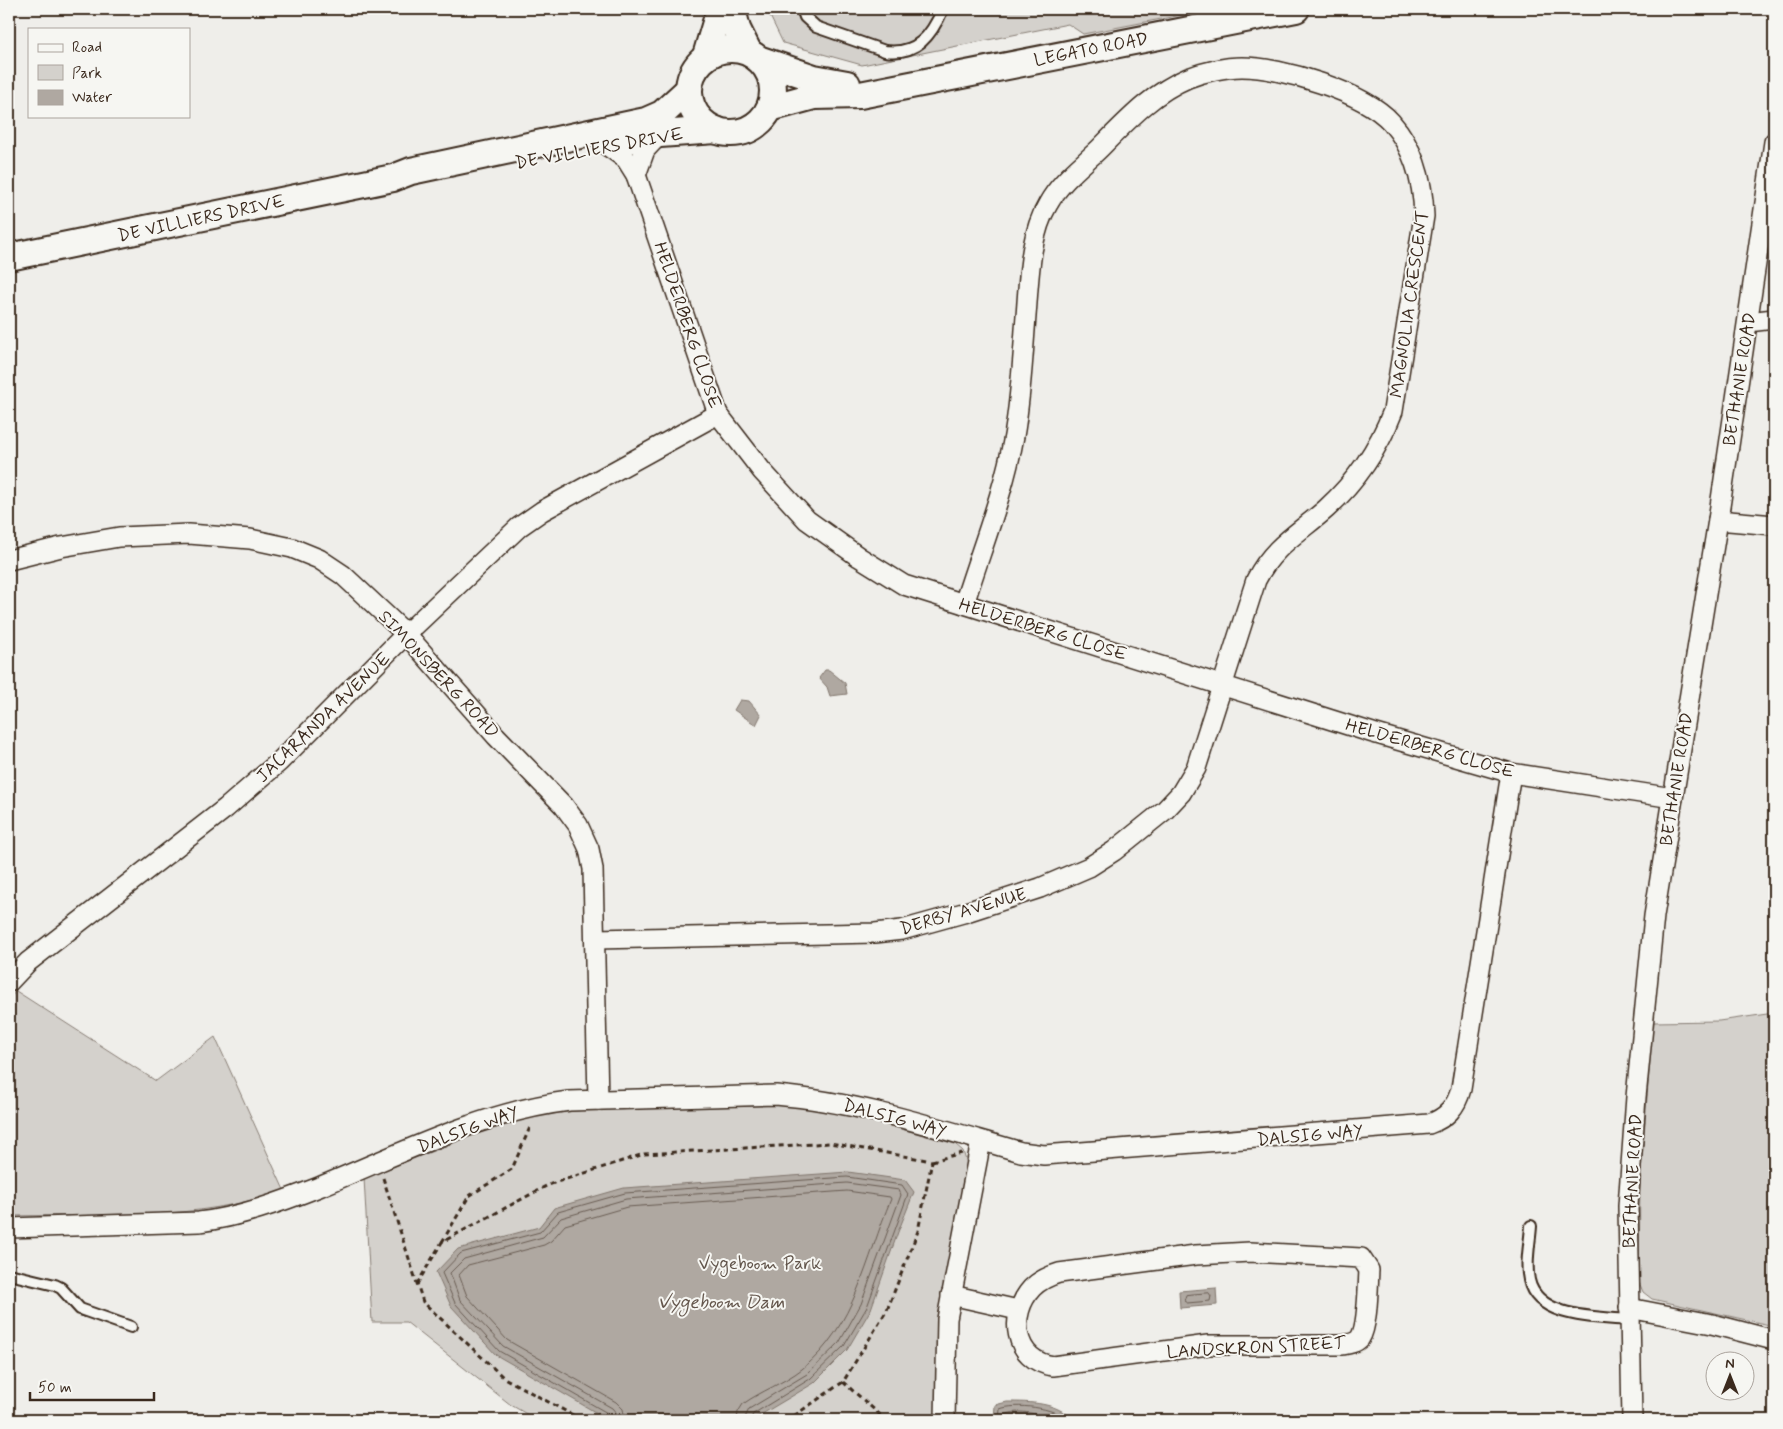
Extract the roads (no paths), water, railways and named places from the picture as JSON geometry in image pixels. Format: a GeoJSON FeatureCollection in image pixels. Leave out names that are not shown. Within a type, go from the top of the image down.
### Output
{"type":"FeatureCollection","features":[{"type":"Feature","properties":{"kind":"street"},"geometry":{"type":"LineString","coordinates":[[706,56],[720,9]]}},
{"type":"Feature","properties":{"kind":"street"},"geometry":{"type":"LineString","coordinates":[[732,9],[737,29],[755,56],[769,70],[773,82],[774,95],[770,108],[763,119],[753,127],[741,132],[728,133],[704,124],[690,102],[688,90],[691,77],[697,65],[706,56],[719,50],[734,48],[755,56]]}},
{"type":"Feature","properties":{"kind":"street","name":"LEGATO ROAD"},"geometry":{"type":"LineString","coordinates":[[770,108],[814,96],[860,95],[1296,9]]}},
{"type":"Feature","properties":{"kind":"street","name":"LEGATO ROAD"},"geometry":{"type":"LineString","coordinates":[[755,56],[814,78],[886,90]]}},
{"type":"Feature","properties":{"kind":"street","name":"MAGNOLIA CRESCENT"},"geometry":{"type":"LineString","coordinates":[[964,604],[1002,485],[1014,437],[1022,380],[1030,267],[1036,237],[1046,206],[1059,186],[1163,91],[1189,78],[1240,66],[1270,69],[1323,85],[1352,95],[1391,122],[1407,145],[1417,167],[1424,193],[1424,216],[1395,401],[1385,433],[1366,466],[1352,484],[1265,561],[1256,580],[1224,684]]}},
{"type":"Feature","properties":{"kind":"street","name":"DE VILLIERS DRIVE"},"geometry":{"type":"LineString","coordinates":[[9,257],[393,178],[411,171],[646,121],[662,114],[688,90]]}},
{"type":"Feature","properties":{"kind":"street","name":"DE VILLIERS DRIVE"},"geometry":{"type":"LineString","coordinates":[[393,178],[399,180],[437,174],[660,134],[716,130]]}},
{"type":"Feature","properties":{"kind":"street"},"geometry":{"type":"LineString","coordinates":[[636,175],[645,150],[660,134]]}},
{"type":"Feature","properties":{"kind":"street","name":"BETHANIE ROAD"},"geometry":{"type":"LineString","coordinates":[[1632,1420],[1628,1206],[1636,1097],[1654,916],[1718,520],[1774,142]]}},
{"type":"Feature","properties":{"kind":"street","name":"HELDERBERG CLOSE"},"geometry":{"type":"LineString","coordinates":[[606,145],[626,159],[636,175],[718,414],[762,471],[807,520],[859,557],[904,585],[1224,684],[1373,733],[1511,773],[1673,798]]}},
{"type":"Feature","properties":{"kind":"street"},"geometry":{"type":"LineString","coordinates":[[1748,322],[1774,319]]}},
{"type":"Feature","properties":{"kind":"street","name":"JACARANDA AVENUE"},"geometry":{"type":"LineString","coordinates":[[9,982],[28,962],[226,808],[279,762],[406,634],[531,518],[718,414]]}},
{"type":"Feature","properties":{"kind":"street"},"geometry":{"type":"LineString","coordinates":[[1718,520],[1774,525]]}},
{"type":"Feature","properties":{"kind":"street","name":"SIMONSBERG ROAD"},"geometry":{"type":"LineString","coordinates":[[9,560],[61,547],[119,538],[189,534],[250,539],[292,548],[328,563],[406,634],[496,736],[564,806],[578,825],[589,849],[593,869],[596,939],[598,1100]]}},
{"type":"Feature","properties":{"kind":"street","name":"DERBY AVENUE"},"geometry":{"type":"LineString","coordinates":[[596,939],[902,930],[954,916],[1040,888],[1089,867],[1114,851],[1165,810],[1182,793],[1196,768],[1224,684]]}},
{"type":"Feature","properties":{"kind":"street","name":"DALSIG WAY"},"geometry":{"type":"LineString","coordinates":[[9,1228],[212,1220],[290,1198],[488,1118],[540,1105],[598,1100],[776,1095],[805,1098],[850,1106],[980,1144],[1021,1152],[1060,1155],[1429,1124],[1445,1117],[1456,1104],[1461,1089],[1511,773]]}},
{"type":"Feature","properties":{"kind":"street"},"geometry":{"type":"LineString","coordinates":[[945,1420],[947,1319],[980,1144]]}},
{"type":"Feature","properties":{"kind":"street","name":"LANDSKRON STREET"},"geometry":{"type":"LineString","coordinates":[[1280,1252],[1351,1256],[1361,1258],[1369,1270],[1362,1333],[1358,1340],[1342,1346],[1208,1346],[1052,1366],[1034,1360],[1024,1349],[1018,1327],[1018,1310],[1033,1287],[1045,1278],[1059,1273],[1196,1255],[1280,1252]]}},
{"type":"Feature","properties":{"kind":"street"},"geometry":{"type":"LineString","coordinates":[[951,1295],[1018,1310]]}},
{"type":"Feature","properties":{"kind":"street"},"geometry":{"type":"LineString","coordinates":[[1629,1314],[1712,1324],[1774,1340]]}},
{"type":"Feature","properties":{"kind":"lane"},"geometry":{"type":"LineString","coordinates":[[802,9],[810,22],[821,29],[885,51],[895,52],[907,51],[920,43],[943,9]]}},
{"type":"Feature","properties":{"kind":"lane"},"geometry":{"type":"LineString","coordinates":[[1531,1226],[1528,1274],[1532,1287],[1540,1298],[1555,1309],[1570,1314],[1629,1314]]}},
{"type":"Feature","properties":{"kind":"lane"},"geometry":{"type":"LineString","coordinates":[[9,1274],[55,1285],[61,1288],[80,1309],[131,1327]]}},
{"type":"Feature","properties":{"kind":"water"},"geometry":{"type":"Polygon","coordinates":[[[825,670],[829,670],[845,683],[847,694],[830,696],[827,687],[819,678],[825,670]]]}},
{"type":"Feature","properties":{"kind":"water"},"geometry":{"type":"Polygon","coordinates":[[[740,700],[749,701],[761,715],[756,725],[734,710],[740,700]]]}},
{"type":"Feature","properties":{"kind":"water","name":"Vygeboom Dam"},"geometry":{"type":"Polygon","coordinates":[[[848,1172],[905,1180],[914,1192],[871,1309],[847,1350],[814,1383],[752,1420],[609,1420],[496,1355],[451,1306],[436,1272],[458,1249],[539,1227],[554,1208],[624,1188],[848,1172]]]}},
{"type":"Feature","properties":{"kind":"water"},"geometry":{"type":"Polygon","coordinates":[[[1216,1288],[1217,1305],[1180,1308],[1179,1291],[1216,1288]]]}},
{"type":"Feature","properties":{"kind":"water"},"geometry":{"type":"Polygon","coordinates":[[[1007,1402],[1051,1406],[1067,1414],[1073,1420],[994,1420],[995,1405],[1007,1402]]]}},
{"type":"Feature","properties":{"kind":"park label","name":"Vygeboom Park"},"geometry":{"type":"Point","coordinates":[760,1263]}}]}
